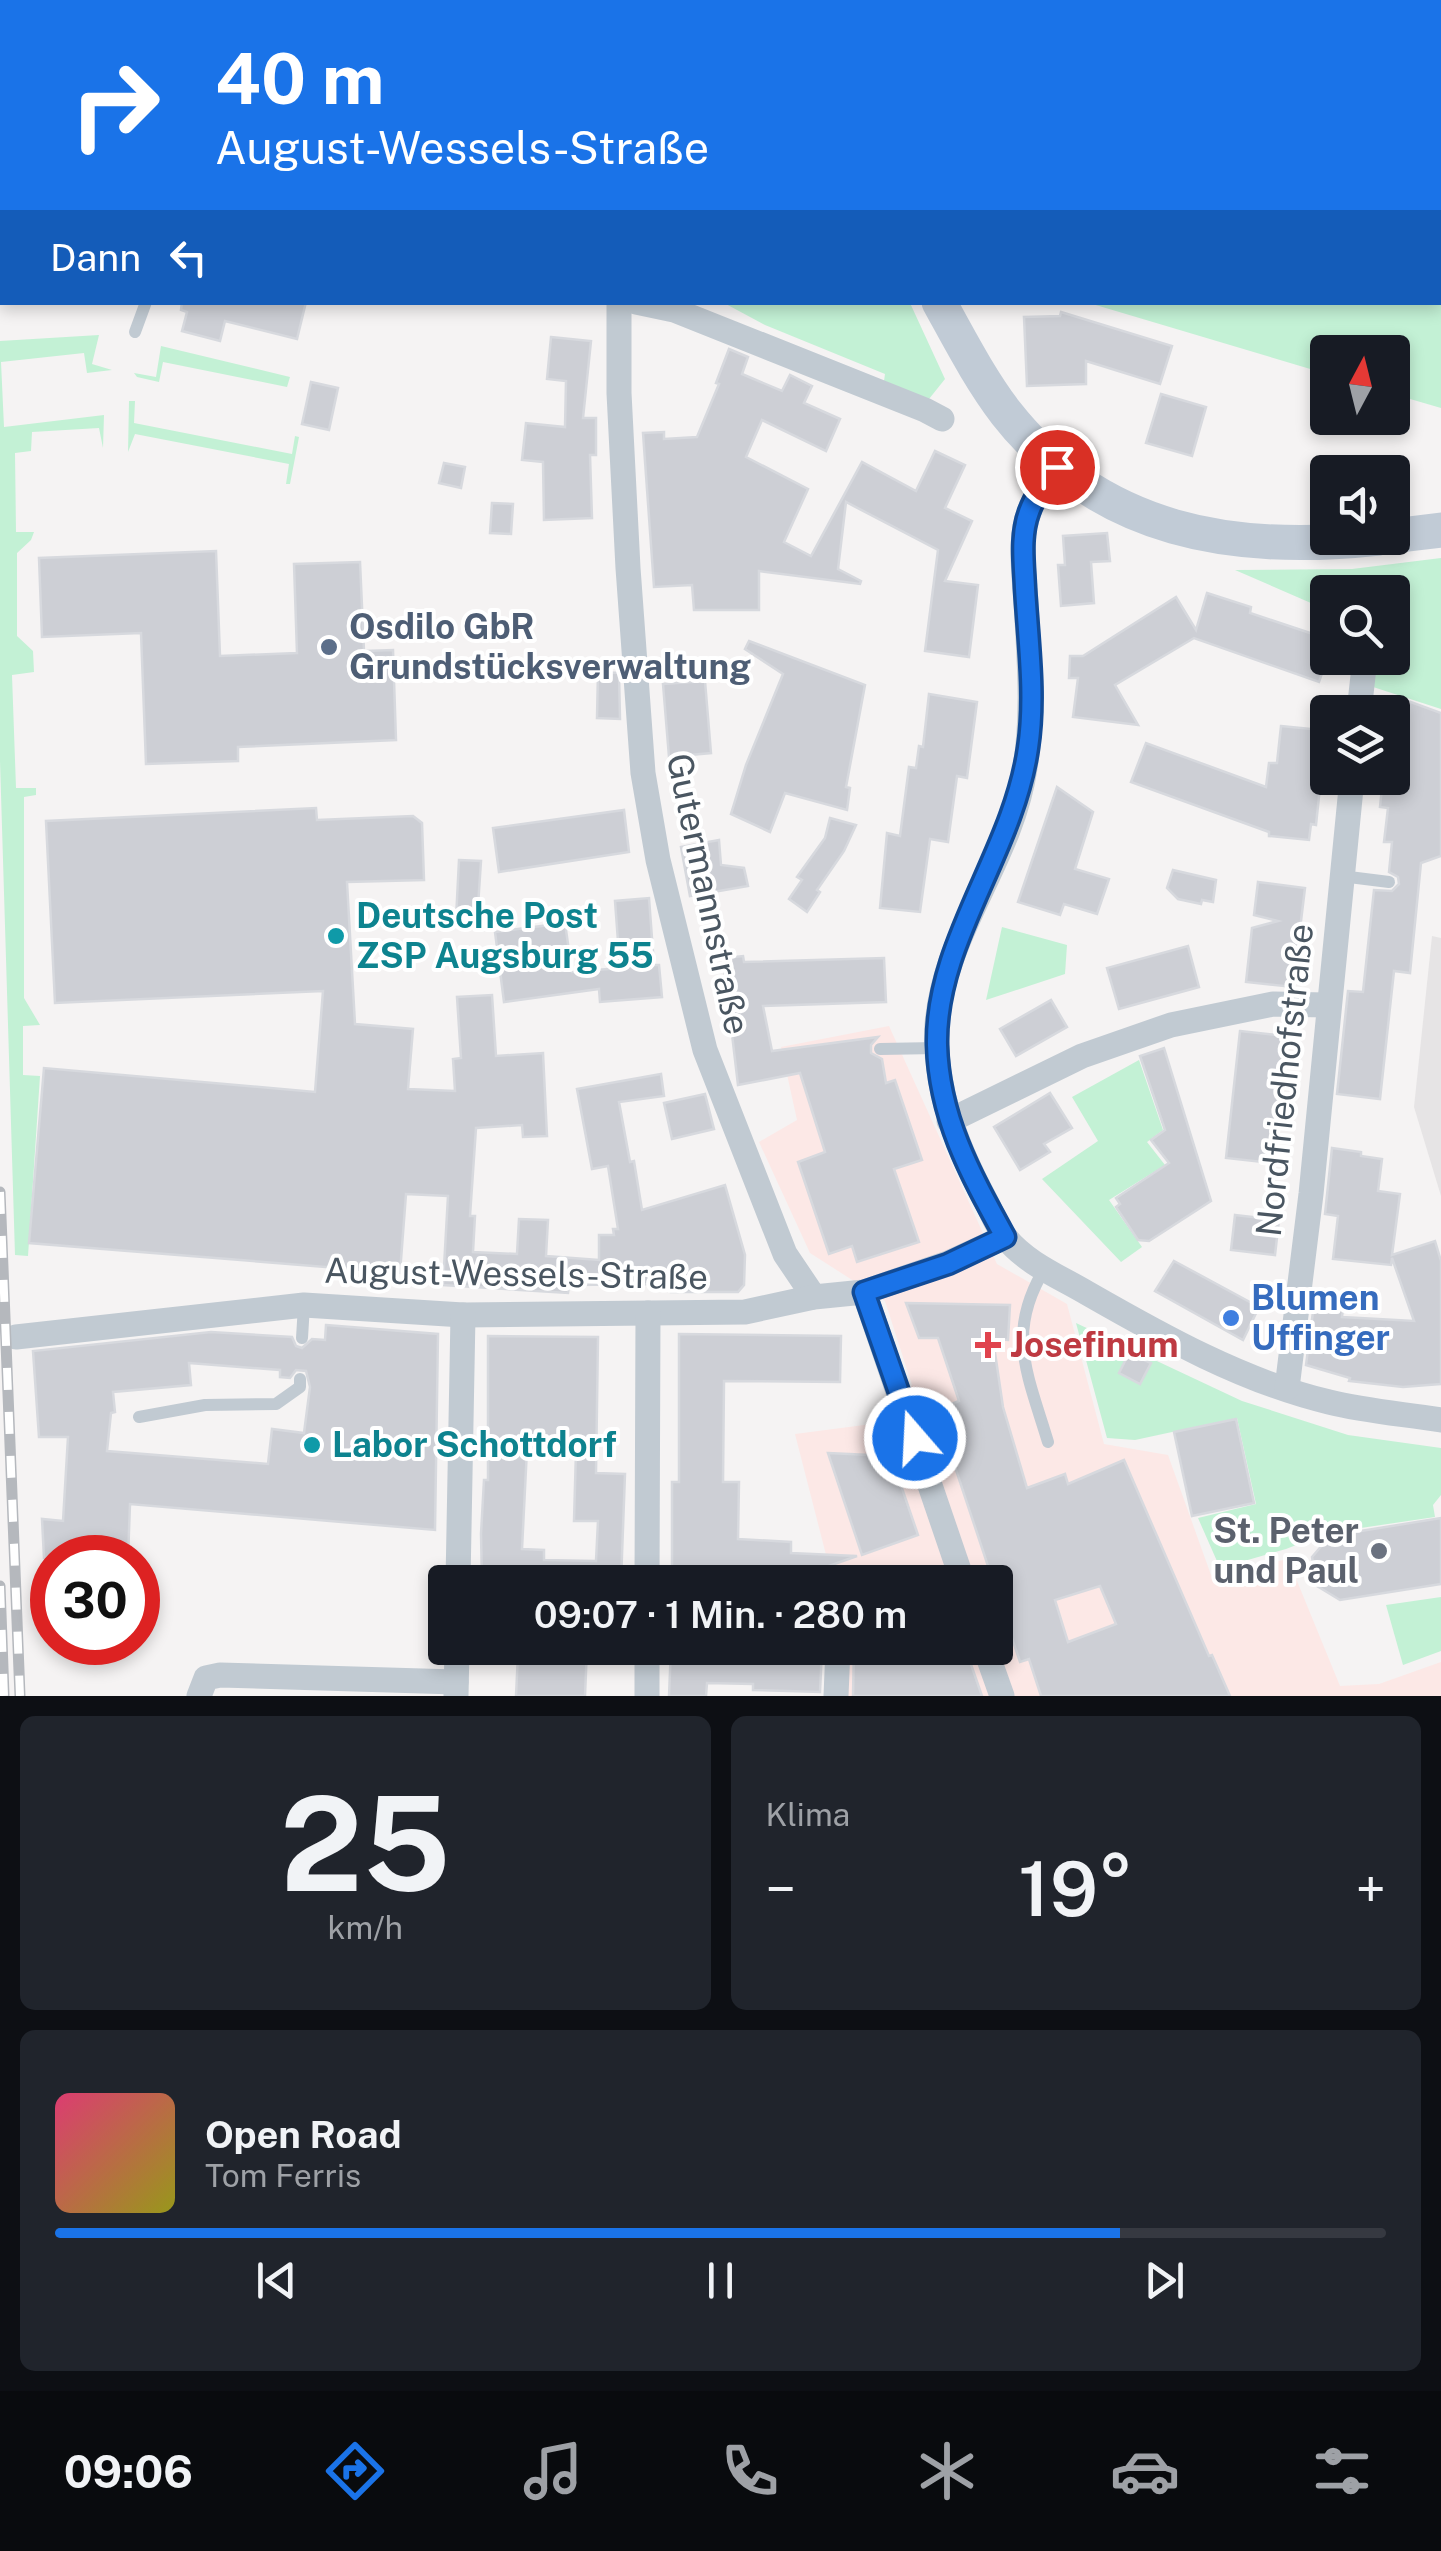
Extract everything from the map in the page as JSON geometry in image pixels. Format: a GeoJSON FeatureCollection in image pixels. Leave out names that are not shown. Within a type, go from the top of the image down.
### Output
{"type":"FeatureCollection","features":[{"type":"Feature","properties":{"kind":"main road"},"geometry":{"type":"LineString","coordinates":[[940,305],[997,400],[1057,467],[1099,496],[1168,528],[1228,538],[1310,542]]}},
{"type":"Feature","properties":{"kind":"main road"},"geometry":{"type":"LineString","coordinates":[[1410,534],[1441,530]]}},
{"type":"Feature","properties":{"kind":"street","name":"Gutermannstraße"},"geometry":{"type":"LineString","coordinates":[[619,305],[618,393],[642,772],[658,860],[705,1050],[785,1254],[814,1297]]}},
{"type":"Feature","properties":{"kind":"street"},"geometry":{"type":"LineString","coordinates":[[650,305],[674,310],[942,420]]}},
{"type":"Feature","properties":{"kind":"street"},"geometry":{"type":"LineString","coordinates":[[1057,467],[1028,514],[1023,546],[1031,698],[1024,777],[1003,842],[952,951],[938,1018],[937,1048],[950,1121],[961,1156],[1005,1237],[1024,1256],[1044,1268],[1213,1358],[1287,1388],[1328,1402],[1441,1420]]}},
{"type":"Feature","properties":{"kind":"street","name":"Nordfriedhofstraße"},"geometry":{"type":"LineString","coordinates":[[1287,1388],[1311,1194],[1350,795]]}},
{"type":"Feature","properties":{"kind":"street"},"geometry":{"type":"LineString","coordinates":[[950,1121],[1082,1056],[1171,1025],[1273,1004],[1327,1005]]}},
{"type":"Feature","properties":{"kind":"street","name":"August-Wessels-Straße"},"geometry":{"type":"LineString","coordinates":[[16,1337],[304,1306],[463,1315],[745,1312],[814,1297],[864,1292],[948,1264],[1005,1237]]}},
{"type":"Feature","properties":{"kind":"street"},"geometry":{"type":"LineString","coordinates":[[864,1292],[956,1565]]}},
{"type":"Feature","properties":{"kind":"street"},"geometry":{"type":"LineString","coordinates":[[647,1565],[648,1313]]}},
{"type":"Feature","properties":{"kind":"street"},"geometry":{"type":"LineString","coordinates":[[458,1565],[463,1315]]}},
{"type":"Feature","properties":{"kind":"street"},"geometry":{"type":"LineString","coordinates":[[647,1665],[647,1696]]}},
{"type":"Feature","properties":{"kind":"street"},"geometry":{"type":"LineString","coordinates":[[836,1696],[837,1665]]}},
{"type":"Feature","properties":{"kind":"street"},"geometry":{"type":"LineString","coordinates":[[991,1665],[1002,1696]]}},
{"type":"Feature","properties":{"kind":"street"},"geometry":{"type":"LineString","coordinates":[[199,1696],[206,1678],[220,1675],[456,1689]]}},
{"type":"Feature","properties":{"kind":"lane"},"geometry":{"type":"LineString","coordinates":[[136,332],[145,305]]}},
{"type":"Feature","properties":{"kind":"lane"},"geometry":{"type":"LineString","coordinates":[[1341,876],[1389,882]]}},
{"type":"Feature","properties":{"kind":"lane"},"geometry":{"type":"LineString","coordinates":[[880,1048],[937,1048]]}},
{"type":"Feature","properties":{"kind":"lane"},"geometry":{"type":"LineString","coordinates":[[1044,1268],[1030,1292],[1020,1341],[1048,1442]]}},
{"type":"Feature","properties":{"kind":"lane"},"geometry":{"type":"LineString","coordinates":[[302,1338],[304,1306]]}},
{"type":"Feature","properties":{"kind":"lane"},"geometry":{"type":"LineString","coordinates":[[139,1417],[205,1405],[276,1404],[300,1386],[300,1379]]}},
{"type":"Feature","properties":{"kind":"shaded area"},"geometry":{"type":"Polygon","coordinates":[[[1432,936],[1441,938],[1441,1196],[1414,1107],[1432,936]]]}},
{"type":"Feature","properties":{"kind":"shaded area","name":"Josefinum"},"geometry":{"type":"Polygon","coordinates":[[[889,1026],[997,1264],[1067,1304],[1104,1444],[1168,1455],[1211,1575],[1288,1559],[1340,1686],[1379,1684],[1441,1662],[1441,1696],[838,1696],[839,1665],[1013,1665],[1013,1565],[829,1565],[795,1434],[887,1422],[912,1385],[885,1301],[810,1253],[759,1142],[797,1120],[781,1047],[889,1026]]]}},
{"type":"Feature","properties":{"kind":"green space"},"geometry":{"type":"Polygon","coordinates":[[[728,305],[911,305],[945,379],[929,399],[884,381],[885,374],[765,325],[728,305]]]}},
{"type":"Feature","properties":{"kind":"green space"},"geometry":{"type":"Polygon","coordinates":[[[1096,305],[1441,305],[1441,408],[1410,399],[1410,335],[1310,335],[1310,369],[1096,305]]]}},
{"type":"Feature","properties":{"kind":"green space"},"geometry":{"type":"Polygon","coordinates":[[[99,335],[92,364],[112,370],[87,373],[84,353],[1,362],[4,427],[104,415],[103,448],[99,428],[32,432],[31,451],[15,453],[16,532],[34,532],[17,553],[17,636],[33,651],[34,672],[12,675],[16,788],[36,788],[36,795],[24,797],[24,998],[40,1025],[23,1026],[23,1075],[40,1076],[28,1256],[15,1255],[0,761],[0,341],[99,335]]]}},
{"type":"Feature","properties":{"kind":"green space"},"geometry":{"type":"Polygon","coordinates":[[[161,346],[290,377],[287,387],[163,362],[159,382],[137,377],[134,373],[156,377],[161,346]]]}},
{"type":"Feature","properties":{"kind":"green space"},"geometry":{"type":"Polygon","coordinates":[[[129,401],[135,401],[134,423],[292,454],[295,436],[299,437],[290,484],[286,484],[289,464],[135,434],[128,452],[129,401]]]}},
{"type":"Feature","properties":{"kind":"green space"},"geometry":{"type":"Polygon","coordinates":[[[1441,558],[1441,709],[1410,699],[1410,695],[1370,686],[1371,675],[1410,675],[1410,575],[1310,575],[1310,603],[1235,570],[1352,569],[1441,558]]]}},
{"type":"Feature","properties":{"kind":"green space"},"geometry":{"type":"Polygon","coordinates":[[[1002,927],[1067,945],[1065,974],[986,1000],[1002,927]]]}},
{"type":"Feature","properties":{"kind":"green space"},"geometry":{"type":"Polygon","coordinates":[[[1139,1060],[1163,1130],[1147,1142],[1165,1165],[1109,1200],[1142,1247],[1121,1262],[1042,1179],[1098,1141],[1072,1097],[1139,1060]]]}},
{"type":"Feature","properties":{"kind":"green space"},"geometry":{"type":"Polygon","coordinates":[[[1076,1323],[1242,1401],[1348,1435],[1441,1448],[1441,1495],[1433,1505],[1435,1517],[1327,1533],[1220,1568],[1198,1518],[1256,1504],[1237,1418],[1135,1440],[1107,1438],[1076,1323]]]}},
{"type":"Feature","properties":{"kind":"green space"},"geometry":{"type":"Polygon","coordinates":[[[1441,1597],[1441,1651],[1403,1665],[1386,1605],[1441,1597]]]}},
{"type":"Feature","properties":{"kind":"building"},"geometry":{"type":"Polygon","coordinates":[[[182,305],[305,305],[297,339],[225,321],[220,341],[182,331],[187,312],[181,310],[182,305]]]}},
{"type":"Feature","properties":{"kind":"building"},"geometry":{"type":"Polygon","coordinates":[[[1061,312],[1172,346],[1160,384],[1086,361],[1086,384],[1027,386],[1024,317],[1060,316],[1061,312]]]}},
{"type":"Feature","properties":{"kind":"building"},"geometry":{"type":"Polygon","coordinates":[[[551,337],[591,341],[583,418],[596,418],[596,455],[590,455],[592,518],[544,520],[543,462],[522,460],[526,423],[565,427],[566,381],[547,379],[551,337]]]}},
{"type":"Feature","properties":{"kind":"building"},"geometry":{"type":"Polygon","coordinates":[[[729,349],[748,357],[742,374],[782,391],[790,375],[812,386],[804,403],[840,419],[826,451],[762,420],[746,457],[808,489],[784,542],[811,556],[862,462],[916,491],[935,451],[965,465],[945,508],[972,521],[945,581],[978,585],[969,657],[925,651],[938,550],[846,502],[838,569],[861,581],[860,584],[759,571],[759,610],[694,610],[692,585],[654,587],[643,433],[664,432],[664,439],[697,437],[729,349]]]}},
{"type":"Feature","properties":{"kind":"building"},"geometry":{"type":"Polygon","coordinates":[[[311,382],[338,388],[329,430],[302,424],[311,382]]]}},
{"type":"Feature","properties":{"kind":"building"},"geometry":{"type":"Polygon","coordinates":[[[1161,394],[1206,407],[1192,456],[1146,443],[1161,394]]]}},
{"type":"Feature","properties":{"kind":"building"},"geometry":{"type":"Polygon","coordinates":[[[444,463],[465,467],[461,488],[439,483],[444,463]]]}},
{"type":"Feature","properties":{"kind":"building"},"geometry":{"type":"Polygon","coordinates":[[[492,503],[513,504],[511,534],[490,533],[492,503]]]}},
{"type":"Feature","properties":{"kind":"building"},"geometry":{"type":"Polygon","coordinates":[[[1107,533],[1110,561],[1091,562],[1094,603],[1061,606],[1058,565],[1065,565],[1063,536],[1107,533]]]}},
{"type":"Feature","properties":{"kind":"building"},"geometry":{"type":"Polygon","coordinates":[[[216,551],[220,656],[297,653],[294,564],[360,562],[364,651],[393,650],[396,740],[238,747],[238,761],[146,764],[141,633],[42,637],[39,558],[216,551]]]}},
{"type":"Feature","properties":{"kind":"building"},"geometry":{"type":"Polygon","coordinates":[[[1207,593],[1251,607],[1250,613],[1310,633],[1310,675],[1321,675],[1319,682],[1194,638],[1115,685],[1138,725],[1073,717],[1078,678],[1069,678],[1070,656],[1083,656],[1176,597],[1196,630],[1207,593]]]}},
{"type":"Feature","properties":{"kind":"building"},"geometry":{"type":"Polygon","coordinates":[[[749,641],[865,685],[846,787],[850,788],[847,810],[785,793],[770,832],[731,814],[783,674],[745,649],[749,641]]]}},
{"type":"Feature","properties":{"kind":"building"},"geometry":{"type":"Polygon","coordinates":[[[598,672],[619,673],[620,719],[597,718],[598,672]]]}},
{"type":"Feature","properties":{"kind":"building"},"geometry":{"type":"Polygon","coordinates":[[[705,681],[711,753],[669,757],[663,684],[705,681]]]}},
{"type":"Feature","properties":{"kind":"building"},"geometry":{"type":"Polygon","coordinates":[[[929,694],[977,702],[967,778],[957,776],[948,842],[930,839],[920,912],[880,908],[887,833],[900,836],[909,767],[916,768],[919,746],[923,747],[929,694]]]}},
{"type":"Feature","properties":{"kind":"building"},"geometry":{"type":"Polygon","coordinates":[[[1410,702],[1441,713],[1441,856],[1421,863],[1410,973],[1394,971],[1380,1099],[1337,1094],[1348,991],[1363,992],[1374,890],[1392,891],[1399,884],[1398,877],[1389,872],[1392,842],[1384,842],[1388,808],[1380,807],[1381,795],[1410,795],[1410,702]]]}},
{"type":"Feature","properties":{"kind":"building"},"geometry":{"type":"Polygon","coordinates":[[[1281,726],[1310,729],[1310,795],[1319,795],[1316,825],[1311,824],[1309,840],[1269,836],[1269,832],[1131,782],[1146,743],[1266,787],[1269,763],[1277,763],[1281,726]]]}},
{"type":"Feature","properties":{"kind":"building"},"geometry":{"type":"Polygon","coordinates":[[[1057,787],[1093,812],[1075,869],[1109,879],[1097,914],[1064,904],[1060,915],[1018,902],[1057,787]]]}},
{"type":"Feature","properties":{"kind":"building"},"geometry":{"type":"Polygon","coordinates":[[[316,808],[317,820],[413,816],[422,823],[424,880],[347,882],[355,1024],[413,1029],[408,1089],[455,1091],[453,1059],[461,1058],[457,997],[492,995],[496,1056],[543,1053],[547,1136],[523,1137],[522,1125],[476,1128],[470,1216],[475,1216],[473,1252],[517,1254],[519,1219],[548,1220],[546,1256],[599,1260],[599,1235],[614,1235],[613,1229],[618,1229],[608,1166],[592,1169],[577,1089],[661,1074],[664,1096],[619,1102],[642,1210],[725,1185],[745,1255],[744,1285],[738,1292],[671,1292],[671,1284],[569,1285],[568,1293],[443,1285],[448,1196],[406,1194],[400,1273],[29,1243],[44,1068],[315,1092],[323,991],[55,1003],[46,821],[316,808]]]}},
{"type":"Feature","properties":{"kind":"building"},"geometry":{"type":"Polygon","coordinates":[[[624,810],[629,852],[499,872],[493,828],[624,810]]]}},
{"type":"Feature","properties":{"kind":"building"},"geometry":{"type":"Polygon","coordinates":[[[830,818],[856,825],[807,912],[789,899],[802,880],[797,877],[825,838],[830,818]]]}},
{"type":"Feature","properties":{"kind":"building"},"geometry":{"type":"Polygon","coordinates":[[[719,840],[721,865],[744,868],[748,886],[690,896],[681,847],[719,840]]]}},
{"type":"Feature","properties":{"kind":"building"},"geometry":{"type":"Polygon","coordinates":[[[459,860],[481,861],[477,921],[456,919],[459,860]]]}},
{"type":"Feature","properties":{"kind":"building"},"geometry":{"type":"Polygon","coordinates":[[[1173,870],[1216,880],[1213,902],[1202,900],[1201,904],[1178,899],[1167,888],[1173,870]]]}},
{"type":"Feature","properties":{"kind":"building"},"geometry":{"type":"Polygon","coordinates":[[[1258,882],[1305,888],[1293,987],[1246,982],[1252,928],[1278,921],[1254,915],[1258,882]]]}},
{"type":"Feature","properties":{"kind":"building"},"geometry":{"type":"Polygon","coordinates":[[[649,898],[654,965],[659,965],[662,997],[600,1002],[599,989],[504,1002],[495,932],[565,923],[572,972],[620,968],[615,901],[649,898]]]}},
{"type":"Feature","properties":{"kind":"building"},"geometry":{"type":"Polygon","coordinates":[[[1188,946],[1199,987],[1119,1009],[1107,968],[1188,946]]]}},
{"type":"Feature","properties":{"kind":"building"},"geometry":{"type":"Polygon","coordinates":[[[743,956],[744,962],[884,958],[886,1002],[763,1006],[772,1051],[878,1037],[871,1045],[871,1053],[882,1059],[886,1083],[895,1080],[922,1160],[894,1169],[919,1242],[857,1262],[852,1246],[829,1254],[798,1162],[825,1152],[800,1073],[738,1085],[723,958],[743,956]]]}},
{"type":"Feature","properties":{"kind":"building"},"geometry":{"type":"Polygon","coordinates":[[[1051,1000],[1067,1027],[1016,1056],[1000,1029],[1051,1000]]]}},
{"type":"Feature","properties":{"kind":"building"},"geometry":{"type":"Polygon","coordinates":[[[1240,1031],[1287,1036],[1273,1163],[1226,1158],[1240,1031]]]}},
{"type":"Feature","properties":{"kind":"building"},"geometry":{"type":"Polygon","coordinates":[[[1164,1048],[1211,1201],[1149,1241],[1138,1240],[1116,1207],[1120,1204],[1116,1198],[1169,1163],[1151,1140],[1165,1130],[1140,1056],[1164,1048]]]}},
{"type":"Feature","properties":{"kind":"building"},"geometry":{"type":"Polygon","coordinates":[[[1050,1093],[1072,1128],[1044,1144],[1050,1152],[1020,1170],[994,1127],[1050,1093]]]}},
{"type":"Feature","properties":{"kind":"building"},"geometry":{"type":"Polygon","coordinates":[[[705,1094],[714,1129],[672,1139],[664,1103],[705,1094]]]}},
{"type":"Feature","properties":{"kind":"building"},"geometry":{"type":"Polygon","coordinates":[[[1332,1148],[1382,1159],[1378,1191],[1400,1194],[1392,1255],[1435,1241],[1441,1261],[1441,1384],[1403,1387],[1349,1381],[1350,1378],[1306,1365],[1314,1304],[1343,1308],[1342,1317],[1414,1321],[1392,1258],[1391,1265],[1333,1259],[1338,1216],[1325,1214],[1332,1148]]]}},
{"type":"Feature","properties":{"kind":"building"},"geometry":{"type":"Polygon","coordinates":[[[1235,1215],[1279,1220],[1275,1255],[1231,1250],[1235,1215]]]}},
{"type":"Feature","properties":{"kind":"building"},"geometry":{"type":"Polygon","coordinates":[[[1174,1261],[1259,1307],[1243,1340],[1155,1291],[1174,1261]]]}},
{"type":"Feature","properties":{"kind":"building"},"geometry":{"type":"Polygon","coordinates":[[[906,1303],[1010,1305],[1008,1340],[993,1339],[1003,1407],[1027,1488],[1065,1474],[1068,1484],[1124,1460],[1230,1696],[1041,1696],[1029,1659],[1020,1662],[1013,1641],[1013,1565],[988,1565],[936,1410],[959,1401],[938,1338],[919,1338],[906,1303]],[[1100,1586],[1055,1600],[1068,1642],[1116,1624],[1100,1586]]]}},
{"type":"Feature","properties":{"kind":"building"},"geometry":{"type":"Polygon","coordinates":[[[326,1325],[438,1334],[435,1530],[130,1504],[129,1535],[43,1535],[42,1519],[63,1521],[68,1437],[39,1437],[33,1351],[211,1332],[292,1337],[296,1346],[302,1348],[312,1339],[325,1340],[326,1325]],[[189,1363],[191,1385],[113,1392],[115,1412],[111,1413],[107,1451],[268,1464],[272,1429],[304,1433],[310,1387],[306,1371],[296,1370],[290,1378],[280,1377],[280,1370],[189,1363]]]}},
{"type":"Feature","properties":{"kind":"building"},"geometry":{"type":"Polygon","coordinates":[[[679,1334],[841,1336],[840,1382],[724,1381],[723,1482],[739,1482],[738,1539],[791,1542],[791,1553],[857,1556],[832,1565],[672,1565],[672,1482],[679,1482],[679,1334]]]}},
{"type":"Feature","properties":{"kind":"building"},"geometry":{"type":"Polygon","coordinates":[[[488,1336],[598,1337],[596,1473],[625,1474],[622,1565],[482,1565],[484,1480],[488,1480],[488,1336]],[[527,1449],[522,1549],[544,1550],[544,1560],[596,1561],[598,1521],[574,1521],[576,1451],[527,1449]]]}},
{"type":"Feature","properties":{"kind":"building"},"geometry":{"type":"Polygon","coordinates":[[[1129,1353],[1151,1363],[1140,1384],[1119,1373],[1129,1353]]]}},
{"type":"Feature","properties":{"kind":"building"},"geometry":{"type":"Polygon","coordinates":[[[1236,1419],[1254,1503],[1192,1516],[1174,1432],[1236,1419]]]}},
{"type":"Feature","properties":{"kind":"building"},"geometry":{"type":"Polygon","coordinates":[[[828,1453],[891,1456],[918,1535],[862,1555],[828,1453]]]}},
{"type":"Feature","properties":{"kind":"building","name":"St. Peter und Paul"},"geometry":{"type":"Polygon","coordinates":[[[1441,1518],[1441,1584],[1340,1600],[1317,1586],[1312,1557],[1330,1536],[1441,1518]]]}},
{"type":"Feature","properties":{"kind":"building"},"geometry":{"type":"Polygon","coordinates":[[[517,1665],[586,1665],[585,1696],[516,1696],[517,1665]]]}},
{"type":"Feature","properties":{"kind":"building"},"geometry":{"type":"Polygon","coordinates":[[[670,1665],[821,1665],[820,1692],[753,1690],[753,1684],[707,1683],[706,1696],[669,1696],[670,1665]]]}},
{"type":"Feature","properties":{"kind":"building"},"geometry":{"type":"Polygon","coordinates":[[[854,1665],[971,1665],[982,1696],[853,1696],[854,1665]]]}},
{"type":"Feature","properties":{"kind":"railway"},"geometry":{"type":"LineString","coordinates":[[0,1192],[20,1696]]}},
{"type":"Feature","properties":{"kind":"railway"},"geometry":{"type":"LineString","coordinates":[[0,1586],[4,1696]]}},
{"type":"Feature","properties":{"kind":"place","name":"Osdilo GbR Grundstücksverwaltung"},"geometry":{"type":"Point","coordinates":[329,647]}},
{"type":"Feature","properties":{"kind":"place","name":"Deutsche Post ZSP Augsburg 55"},"geometry":{"type":"Point","coordinates":[336,936]}},
{"type":"Feature","properties":{"kind":"place","name":"Blumen Uffinger"},"geometry":{"type":"Point","coordinates":[1231,1318]}},
{"type":"Feature","properties":{"kind":"place","name":"Josefinum"},"geometry":{"type":"Point","coordinates":[988,1345]}},
{"type":"Feature","properties":{"kind":"place","name":"Labor Schottdorf"},"geometry":{"type":"Point","coordinates":[312,1445]}},
{"type":"Feature","properties":{"kind":"place","name":"St. Peter und Paul"},"geometry":{"type":"Point","coordinates":[1379,1551]}},
{"type":"Feature","properties":{"kind":"route"},"geometry":{"type":"LineString","coordinates":[[915,1438],[864,1292],[948,1264],[1005,1237],[961,1156],[941,1078],[938,1024],[952,951],[1003,842],[1024,777],[1031,698],[1023,546],[1028,514],[1057,467]]}}]}
